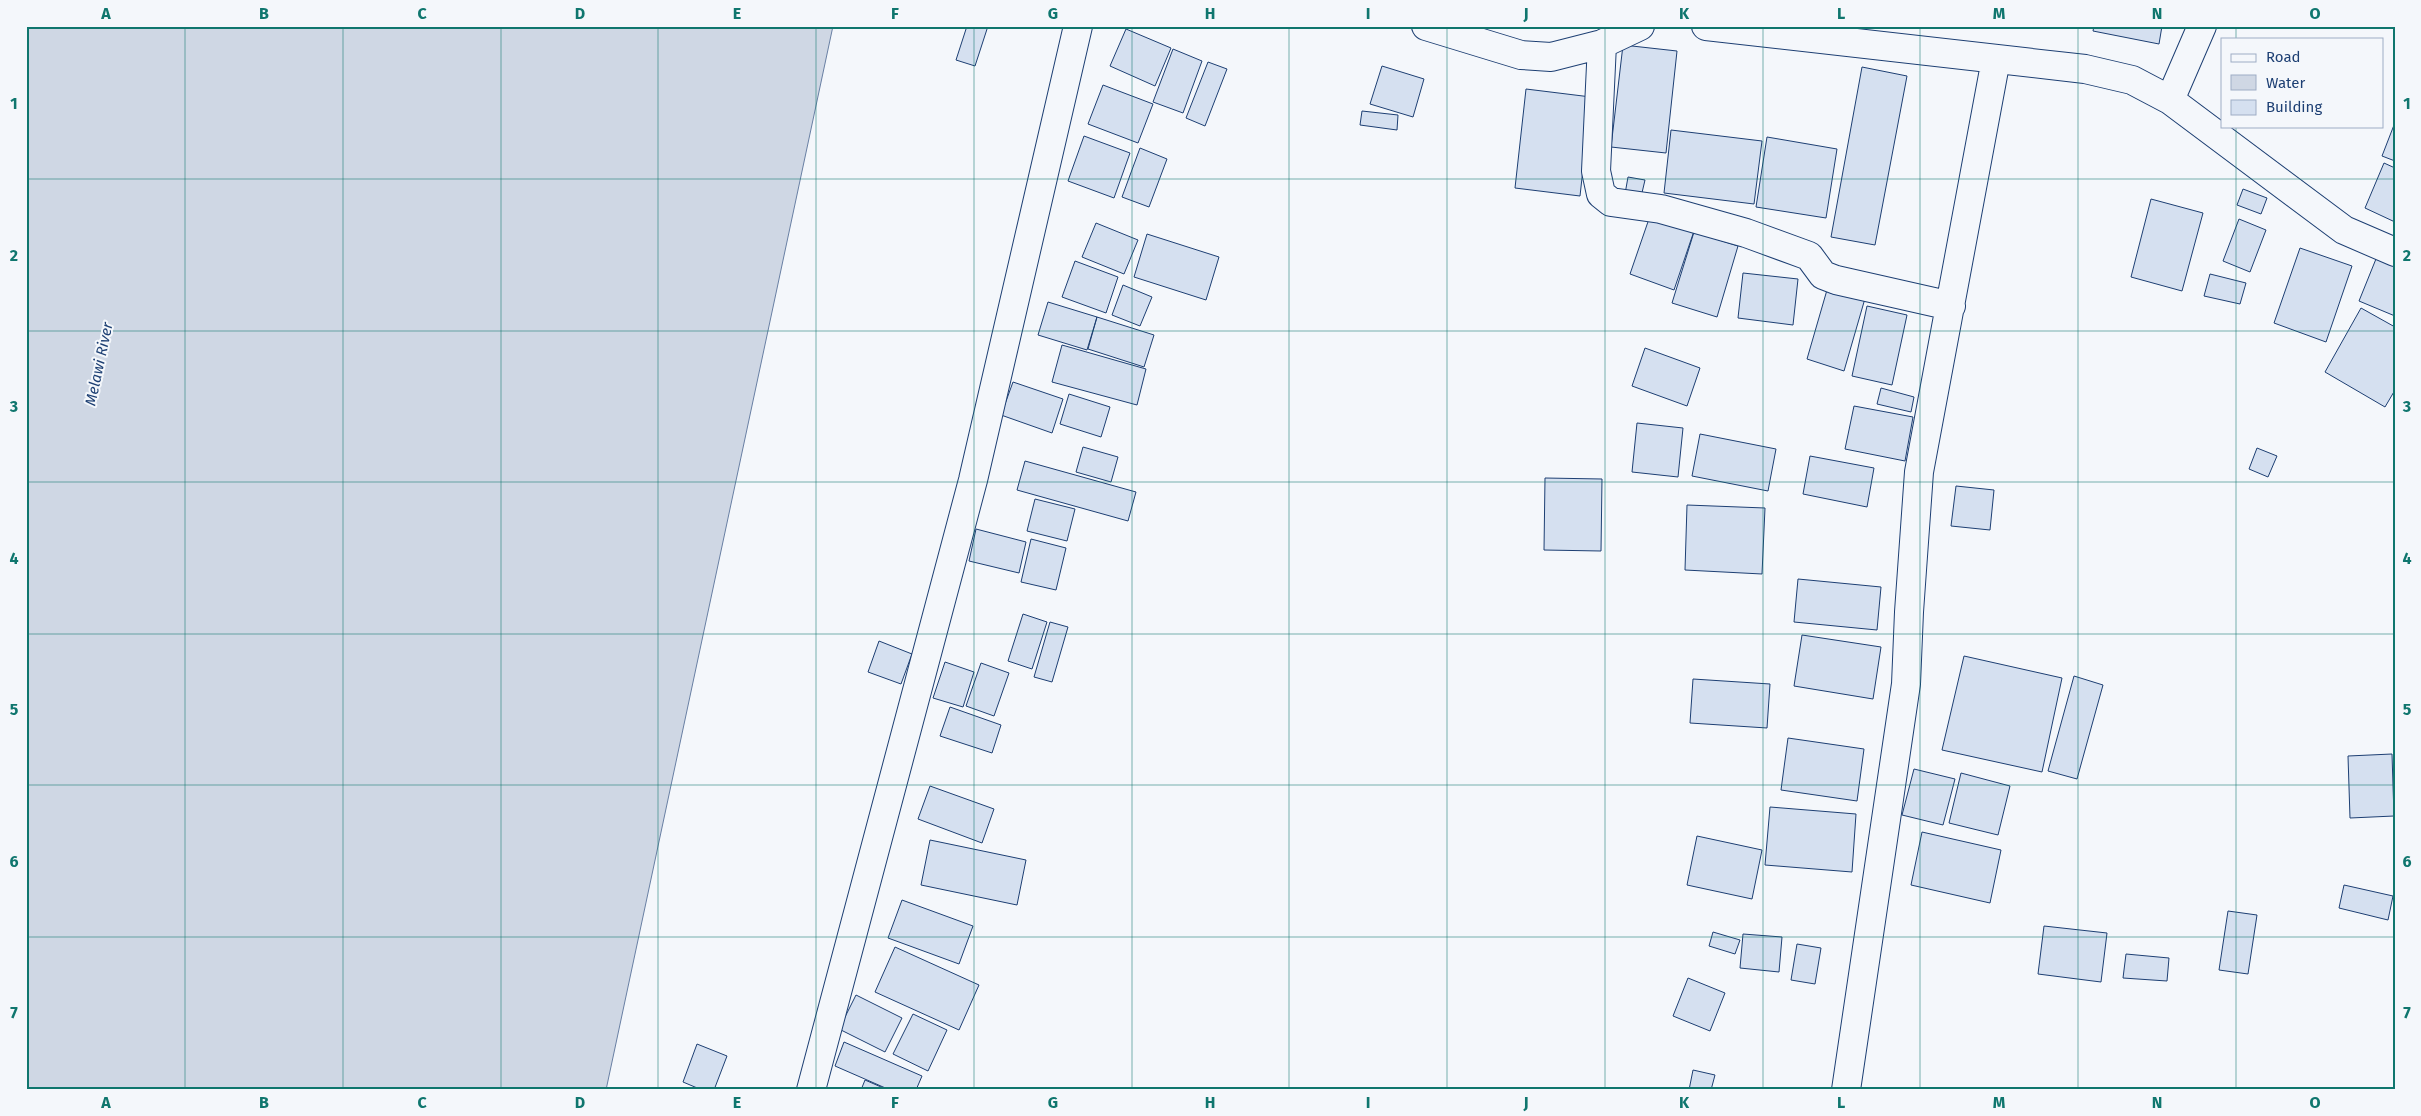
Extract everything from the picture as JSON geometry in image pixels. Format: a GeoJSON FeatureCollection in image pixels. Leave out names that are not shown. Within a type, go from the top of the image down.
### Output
{"type":"FeatureCollection","features":[{"type":"Feature","properties":{"kind":"street"},"geometry":{"type":"LineString","coordinates":[[811,1090],[973,480],[1078,26]]}},
{"type":"Feature","properties":{"kind":"street"},"geometry":{"type":"LineString","coordinates":[[1426,26],[1521,55],[1551,57],[1602,44],[1640,26]]}},
{"type":"Feature","properties":{"kind":"street"},"geometry":{"type":"LineString","coordinates":[[1706,26],[2085,69],[2132,80],[2170,100],[2344,230],[2395,252]]}},
{"type":"Feature","properties":{"kind":"street"},"geometry":{"type":"LineString","coordinates":[[2170,100],[2202,26]]}},
{"type":"Feature","properties":{"kind":"street"},"geometry":{"type":"LineString","coordinates":[[1602,44],[1596,171],[1601,194],[1611,202],[1661,209],[1746,233],[1809,256],[1823,275],[1836,280],[1951,306]]}},
{"type":"Feature","properties":{"kind":"street"},"geometry":{"type":"LineString","coordinates":[[1846,1090],[1906,684],[1909,612],[1920,472],[1996,59]]}},
{"type":"Feature","properties":{"kind":"water","name":"Melawi River"},"geometry":{"type":"Polygon","coordinates":[[[26,26],[833,26],[606,1090],[26,1090],[26,26]]]}},
{"type":"Feature","properties":{"kind":"building"},"geometry":{"type":"Polygon","coordinates":[[[967,26],[988,26],[975,66],[956,60],[967,26]]]}},
{"type":"Feature","properties":{"kind":"building"},"geometry":{"type":"Polygon","coordinates":[[[2094,26],[2162,26],[2159,44],[2093,31],[2094,26]]]}},
{"type":"Feature","properties":{"kind":"building"},"geometry":{"type":"Polygon","coordinates":[[[1126,29],[1171,48],[1155,86],[1110,66],[1126,29]]]}},
{"type":"Feature","properties":{"kind":"building"},"geometry":{"type":"Polygon","coordinates":[[[1623,45],[1677,51],[1666,153],[1611,147],[1623,45]]]}},
{"type":"Feature","properties":{"kind":"building"},"geometry":{"type":"Polygon","coordinates":[[[1173,49],[1202,61],[1183,113],[1153,102],[1173,49]]]}},
{"type":"Feature","properties":{"kind":"building"},"geometry":{"type":"Polygon","coordinates":[[[1208,62],[1227,69],[1205,126],[1186,118],[1208,62]]]}},
{"type":"Feature","properties":{"kind":"building"},"geometry":{"type":"Polygon","coordinates":[[[1382,66],[1424,79],[1413,117],[1370,104],[1382,66]]]}},
{"type":"Feature","properties":{"kind":"building"},"geometry":{"type":"Polygon","coordinates":[[[1862,67],[1907,76],[1875,245],[1831,237],[1862,67]]]}},
{"type":"Feature","properties":{"kind":"building"},"geometry":{"type":"Polygon","coordinates":[[[1103,85],[1153,104],[1138,143],[1088,124],[1103,85]]]}},
{"type":"Feature","properties":{"kind":"building"},"geometry":{"type":"Polygon","coordinates":[[[1526,89],[1591,97],[1580,196],[1515,188],[1526,89]]]}},
{"type":"Feature","properties":{"kind":"building"},"geometry":{"type":"Polygon","coordinates":[[[1362,111],[1398,115],[1397,130],[1360,125],[1362,111]]]}},
{"type":"Feature","properties":{"kind":"building"},"geometry":{"type":"Polygon","coordinates":[[[2395,125],[2395,161],[2382,156],[2395,125]]]}},
{"type":"Feature","properties":{"kind":"building"},"geometry":{"type":"Polygon","coordinates":[[[1671,130],[1762,141],[1754,204],[1664,193],[1671,130]]]}},
{"type":"Feature","properties":{"kind":"building"},"geometry":{"type":"Polygon","coordinates":[[[1084,136],[1130,153],[1114,198],[1068,181],[1084,136]]]}},
{"type":"Feature","properties":{"kind":"building"},"geometry":{"type":"Polygon","coordinates":[[[1767,137],[1837,149],[1826,218],[1756,207],[1767,137]]]}},
{"type":"Feature","properties":{"kind":"building"},"geometry":{"type":"Polygon","coordinates":[[[1140,148],[1167,159],[1149,207],[1122,197],[1140,148]]]}},
{"type":"Feature","properties":{"kind":"building"},"geometry":{"type":"Polygon","coordinates":[[[2384,163],[2395,168],[2395,222],[2365,208],[2384,163]]]}},
{"type":"Feature","properties":{"kind":"building"},"geometry":{"type":"Polygon","coordinates":[[[1628,177],[1645,180],[1641,197],[1625,194],[1628,177]]]}},
{"type":"Feature","properties":{"kind":"building"},"geometry":{"type":"Polygon","coordinates":[[[2243,189],[2267,198],[2261,214],[2237,205],[2243,189]]]}},
{"type":"Feature","properties":{"kind":"building"},"geometry":{"type":"Polygon","coordinates":[[[2151,199],[2203,213],[2182,291],[2131,277],[2151,199]]]}},
{"type":"Feature","properties":{"kind":"building"},"geometry":{"type":"Polygon","coordinates":[[[1651,213],[1695,228],[1674,290],[1630,274],[1651,213]]]}},
{"type":"Feature","properties":{"kind":"building"},"geometry":{"type":"Polygon","coordinates":[[[2239,219],[2266,230],[2250,272],[2223,261],[2239,219]]]}},
{"type":"Feature","properties":{"kind":"building"},"geometry":{"type":"Polygon","coordinates":[[[1096,223],[1138,240],[1124,274],[1082,257],[1096,223]]]}},
{"type":"Feature","properties":{"kind":"building"},"geometry":{"type":"Polygon","coordinates":[[[1694,232],[1738,246],[1717,317],[1672,303],[1694,232]]]}},
{"type":"Feature","properties":{"kind":"building"},"geometry":{"type":"Polygon","coordinates":[[[1147,234],[1219,257],[1206,300],[1134,277],[1147,234]]]}},
{"type":"Feature","properties":{"kind":"building"},"geometry":{"type":"Polygon","coordinates":[[[2300,248],[2352,266],[2326,342],[2274,323],[2300,248]]]}},
{"type":"Feature","properties":{"kind":"building"},"geometry":{"type":"Polygon","coordinates":[[[2380,249],[2395,256],[2395,316],[2359,301],[2380,249]]]}},
{"type":"Feature","properties":{"kind":"building"},"geometry":{"type":"Polygon","coordinates":[[[1075,261],[1118,277],[1106,313],[1062,297],[1075,261]]]}},
{"type":"Feature","properties":{"kind":"building"},"geometry":{"type":"Polygon","coordinates":[[[1743,273],[1798,279],[1793,325],[1738,318],[1743,273]]]}},
{"type":"Feature","properties":{"kind":"building"},"geometry":{"type":"Polygon","coordinates":[[[2210,274],[2246,283],[2240,304],[2204,296],[2210,274]]]}},
{"type":"Feature","properties":{"kind":"building"},"geometry":{"type":"Polygon","coordinates":[[[1829,283],[1866,295],[1844,371],[1807,359],[1829,283]]]}},
{"type":"Feature","properties":{"kind":"building"},"geometry":{"type":"Polygon","coordinates":[[[1123,285],[1152,297],[1140,326],[1112,315],[1123,285]]]}},
{"type":"Feature","properties":{"kind":"building"},"geometry":{"type":"Polygon","coordinates":[[[1048,302],[1097,317],[1087,350],[1038,335],[1048,302]]]}},
{"type":"Feature","properties":{"kind":"building"},"geometry":{"type":"Polygon","coordinates":[[[1867,306],[1907,315],[1892,385],[1852,376],[1867,306]]]}},
{"type":"Feature","properties":{"kind":"building"},"geometry":{"type":"Polygon","coordinates":[[[2361,308],[2395,327],[2395,390],[2385,407],[2325,372],[2361,308]]]}},
{"type":"Feature","properties":{"kind":"building"},"geometry":{"type":"Polygon","coordinates":[[[1097,317],[1154,335],[1144,367],[1088,349],[1097,317]]]}},
{"type":"Feature","properties":{"kind":"building"},"geometry":{"type":"Polygon","coordinates":[[[1062,345],[1146,369],[1137,405],[1052,382],[1062,345]]]}},
{"type":"Feature","properties":{"kind":"building"},"geometry":{"type":"Polygon","coordinates":[[[1645,348],[1700,368],[1687,406],[1632,386],[1645,348]]]}},
{"type":"Feature","properties":{"kind":"building"},"geometry":{"type":"Polygon","coordinates":[[[1013,382],[1063,399],[1052,433],[1001,415],[1013,382]]]}},
{"type":"Feature","properties":{"kind":"building"},"geometry":{"type":"Polygon","coordinates":[[[1881,388],[1914,397],[1911,412],[1877,404],[1881,388]]]}},
{"type":"Feature","properties":{"kind":"building"},"geometry":{"type":"Polygon","coordinates":[[[1069,394],[1110,407],[1101,437],[1060,424],[1069,394]]]}},
{"type":"Feature","properties":{"kind":"building"},"geometry":{"type":"Polygon","coordinates":[[[1854,406],[1913,417],[1905,461],[1845,449],[1854,406]]]}},
{"type":"Feature","properties":{"kind":"building"},"geometry":{"type":"Polygon","coordinates":[[[1637,423],[1683,428],[1678,477],[1632,472],[1637,423]]]}},
{"type":"Feature","properties":{"kind":"building"},"geometry":{"type":"Polygon","coordinates":[[[1700,434],[1776,449],[1768,491],[1692,476],[1700,434]]]}},
{"type":"Feature","properties":{"kind":"building"},"geometry":{"type":"Polygon","coordinates":[[[1083,447],[1118,457],[1111,482],[1076,472],[1083,447]]]}},
{"type":"Feature","properties":{"kind":"building"},"geometry":{"type":"Polygon","coordinates":[[[2257,448],[2277,456],[2268,477],[2249,469],[2257,448]]]}},
{"type":"Feature","properties":{"kind":"building"},"geometry":{"type":"Polygon","coordinates":[[[1810,456],[1874,468],[1867,507],[1803,494],[1810,456]]]}},
{"type":"Feature","properties":{"kind":"building"},"geometry":{"type":"Polygon","coordinates":[[[1025,461],[1136,492],[1128,521],[1017,490],[1025,461]]]}},
{"type":"Feature","properties":{"kind":"building"},"geometry":{"type":"Polygon","coordinates":[[[1545,478],[1602,479],[1601,551],[1544,550],[1545,478]]]}},
{"type":"Feature","properties":{"kind":"building"},"geometry":{"type":"Polygon","coordinates":[[[1956,486],[1994,490],[1990,530],[1951,526],[1956,486]]]}},
{"type":"Feature","properties":{"kind":"building"},"geometry":{"type":"Polygon","coordinates":[[[1035,499],[1075,509],[1067,541],[1027,531],[1035,499]]]}},
{"type":"Feature","properties":{"kind":"building"},"geometry":{"type":"Polygon","coordinates":[[[1687,505],[1765,508],[1762,574],[1685,570],[1687,505]]]}},
{"type":"Feature","properties":{"kind":"building"},"geometry":{"type":"Polygon","coordinates":[[[976,529],[1026,542],[1019,573],[969,561],[976,529]]]}},
{"type":"Feature","properties":{"kind":"building"},"geometry":{"type":"Polygon","coordinates":[[[1031,539],[1066,548],[1056,590],[1021,582],[1031,539]]]}},
{"type":"Feature","properties":{"kind":"building"},"geometry":{"type":"Polygon","coordinates":[[[1798,579],[1881,587],[1877,630],[1794,622],[1798,579]]]}},
{"type":"Feature","properties":{"kind":"building"},"geometry":{"type":"Polygon","coordinates":[[[1023,614],[1047,622],[1032,669],[1008,661],[1023,614]]]}},
{"type":"Feature","properties":{"kind":"building"},"geometry":{"type":"Polygon","coordinates":[[[1050,622],[1068,627],[1052,682],[1034,677],[1050,622]]]}},
{"type":"Feature","properties":{"kind":"building"},"geometry":{"type":"Polygon","coordinates":[[[1802,635],[1881,647],[1873,699],[1794,686],[1802,635]]]}},
{"type":"Feature","properties":{"kind":"building"},"geometry":{"type":"Polygon","coordinates":[[[879,641],[912,654],[901,684],[868,672],[879,641]]]}},
{"type":"Feature","properties":{"kind":"building"},"geometry":{"type":"Polygon","coordinates":[[[1964,656],[2062,678],[2042,772],[1942,750],[1964,656]]]}},
{"type":"Feature","properties":{"kind":"building"},"geometry":{"type":"Polygon","coordinates":[[[945,662],[974,672],[963,707],[933,698],[945,662]]]}},
{"type":"Feature","properties":{"kind":"building"},"geometry":{"type":"Polygon","coordinates":[[[981,663],[1009,673],[994,716],[966,706],[981,663]]]}},
{"type":"Feature","properties":{"kind":"building"},"geometry":{"type":"Polygon","coordinates":[[[2074,676],[2103,685],[2077,779],[2048,771],[2074,676]]]}},
{"type":"Feature","properties":{"kind":"building"},"geometry":{"type":"Polygon","coordinates":[[[1693,679],[1770,684],[1767,728],[1690,723],[1693,679]]]}},
{"type":"Feature","properties":{"kind":"building"},"geometry":{"type":"Polygon","coordinates":[[[950,707],[1001,725],[992,753],[940,736],[950,707]]]}},
{"type":"Feature","properties":{"kind":"building"},"geometry":{"type":"Polygon","coordinates":[[[1788,738],[1864,749],[1857,801],[1781,790],[1788,738]]]}},
{"type":"Feature","properties":{"kind":"building"},"geometry":{"type":"Polygon","coordinates":[[[2392,754],[2394,816],[2350,818],[2348,756],[2392,754]]]}},
{"type":"Feature","properties":{"kind":"building"},"geometry":{"type":"Polygon","coordinates":[[[1914,769],[1955,779],[1943,825],[1902,815],[1914,769]]]}},
{"type":"Feature","properties":{"kind":"building"},"geometry":{"type":"Polygon","coordinates":[[[1961,773],[2010,786],[1998,835],[1949,823],[1961,773]]]}},
{"type":"Feature","properties":{"kind":"building"},"geometry":{"type":"Polygon","coordinates":[[[930,786],[994,809],[982,843],[918,819],[930,786]]]}},
{"type":"Feature","properties":{"kind":"building"},"geometry":{"type":"Polygon","coordinates":[[[1770,807],[1856,814],[1852,872],[1765,865],[1770,807]]]}},
{"type":"Feature","properties":{"kind":"building"},"geometry":{"type":"Polygon","coordinates":[[[1922,832],[2001,850],[1990,903],[1911,885],[1922,832]]]}},
{"type":"Feature","properties":{"kind":"building"},"geometry":{"type":"Polygon","coordinates":[[[1697,836],[1762,850],[1752,899],[1687,885],[1697,836]]]}},
{"type":"Feature","properties":{"kind":"building"},"geometry":{"type":"Polygon","coordinates":[[[930,840],[1026,860],[1017,905],[921,885],[930,840]]]}},
{"type":"Feature","properties":{"kind":"building"},"geometry":{"type":"Polygon","coordinates":[[[2344,885],[2393,896],[2388,920],[2339,908],[2344,885]]]}},
{"type":"Feature","properties":{"kind":"building"},"geometry":{"type":"Polygon","coordinates":[[[902,900],[973,926],[959,964],[888,938],[902,900]]]}},
{"type":"Feature","properties":{"kind":"building"},"geometry":{"type":"Polygon","coordinates":[[[2228,911],[2257,915],[2248,974],[2219,970],[2228,911]]]}},
{"type":"Feature","properties":{"kind":"building"},"geometry":{"type":"Polygon","coordinates":[[[2044,926],[2107,933],[2101,982],[2038,974],[2044,926]]]}},
{"type":"Feature","properties":{"kind":"building"},"geometry":{"type":"Polygon","coordinates":[[[1713,932],[1740,940],[1735,954],[1709,946],[1713,932]]]}},
{"type":"Feature","properties":{"kind":"building"},"geometry":{"type":"Polygon","coordinates":[[[1743,934],[1782,937],[1779,972],[1740,968],[1743,934]]]}},
{"type":"Feature","properties":{"kind":"building"},"geometry":{"type":"Polygon","coordinates":[[[1797,944],[1821,948],[1815,984],[1791,980],[1797,944]]]}},
{"type":"Feature","properties":{"kind":"building"},"geometry":{"type":"Polygon","coordinates":[[[895,947],[979,985],[959,1030],[875,992],[895,947]]]}},
{"type":"Feature","properties":{"kind":"building"},"geometry":{"type":"Polygon","coordinates":[[[2126,954],[2169,958],[2167,981],[2123,978],[2126,954]]]}},
{"type":"Feature","properties":{"kind":"building"},"geometry":{"type":"Polygon","coordinates":[[[1688,978],[1725,993],[1710,1031],[1673,1016],[1688,978]]]}},
{"type":"Feature","properties":{"kind":"building"},"geometry":{"type":"Polygon","coordinates":[[[856,995],[902,1018],[885,1052],[839,1029],[856,995]]]}},
{"type":"Feature","properties":{"kind":"building"},"geometry":{"type":"Polygon","coordinates":[[[913,1014],[947,1030],[928,1071],[893,1054],[913,1014]]]}},
{"type":"Feature","properties":{"kind":"building"},"geometry":{"type":"Polygon","coordinates":[[[844,1042],[922,1076],[916,1090],[890,1090],[835,1066],[844,1042]]]}},
{"type":"Feature","properties":{"kind":"building"},"geometry":{"type":"Polygon","coordinates":[[[697,1044],[727,1056],[714,1090],[702,1090],[683,1082],[697,1044]]]}},
{"type":"Feature","properties":{"kind":"building"},"geometry":{"type":"Polygon","coordinates":[[[1693,1070],[1715,1075],[1711,1090],[1689,1090],[1693,1070]]]}},
{"type":"Feature","properties":{"kind":"building"},"geometry":{"type":"Polygon","coordinates":[[[865,1080],[888,1090],[861,1090],[865,1080]]]}}]}
